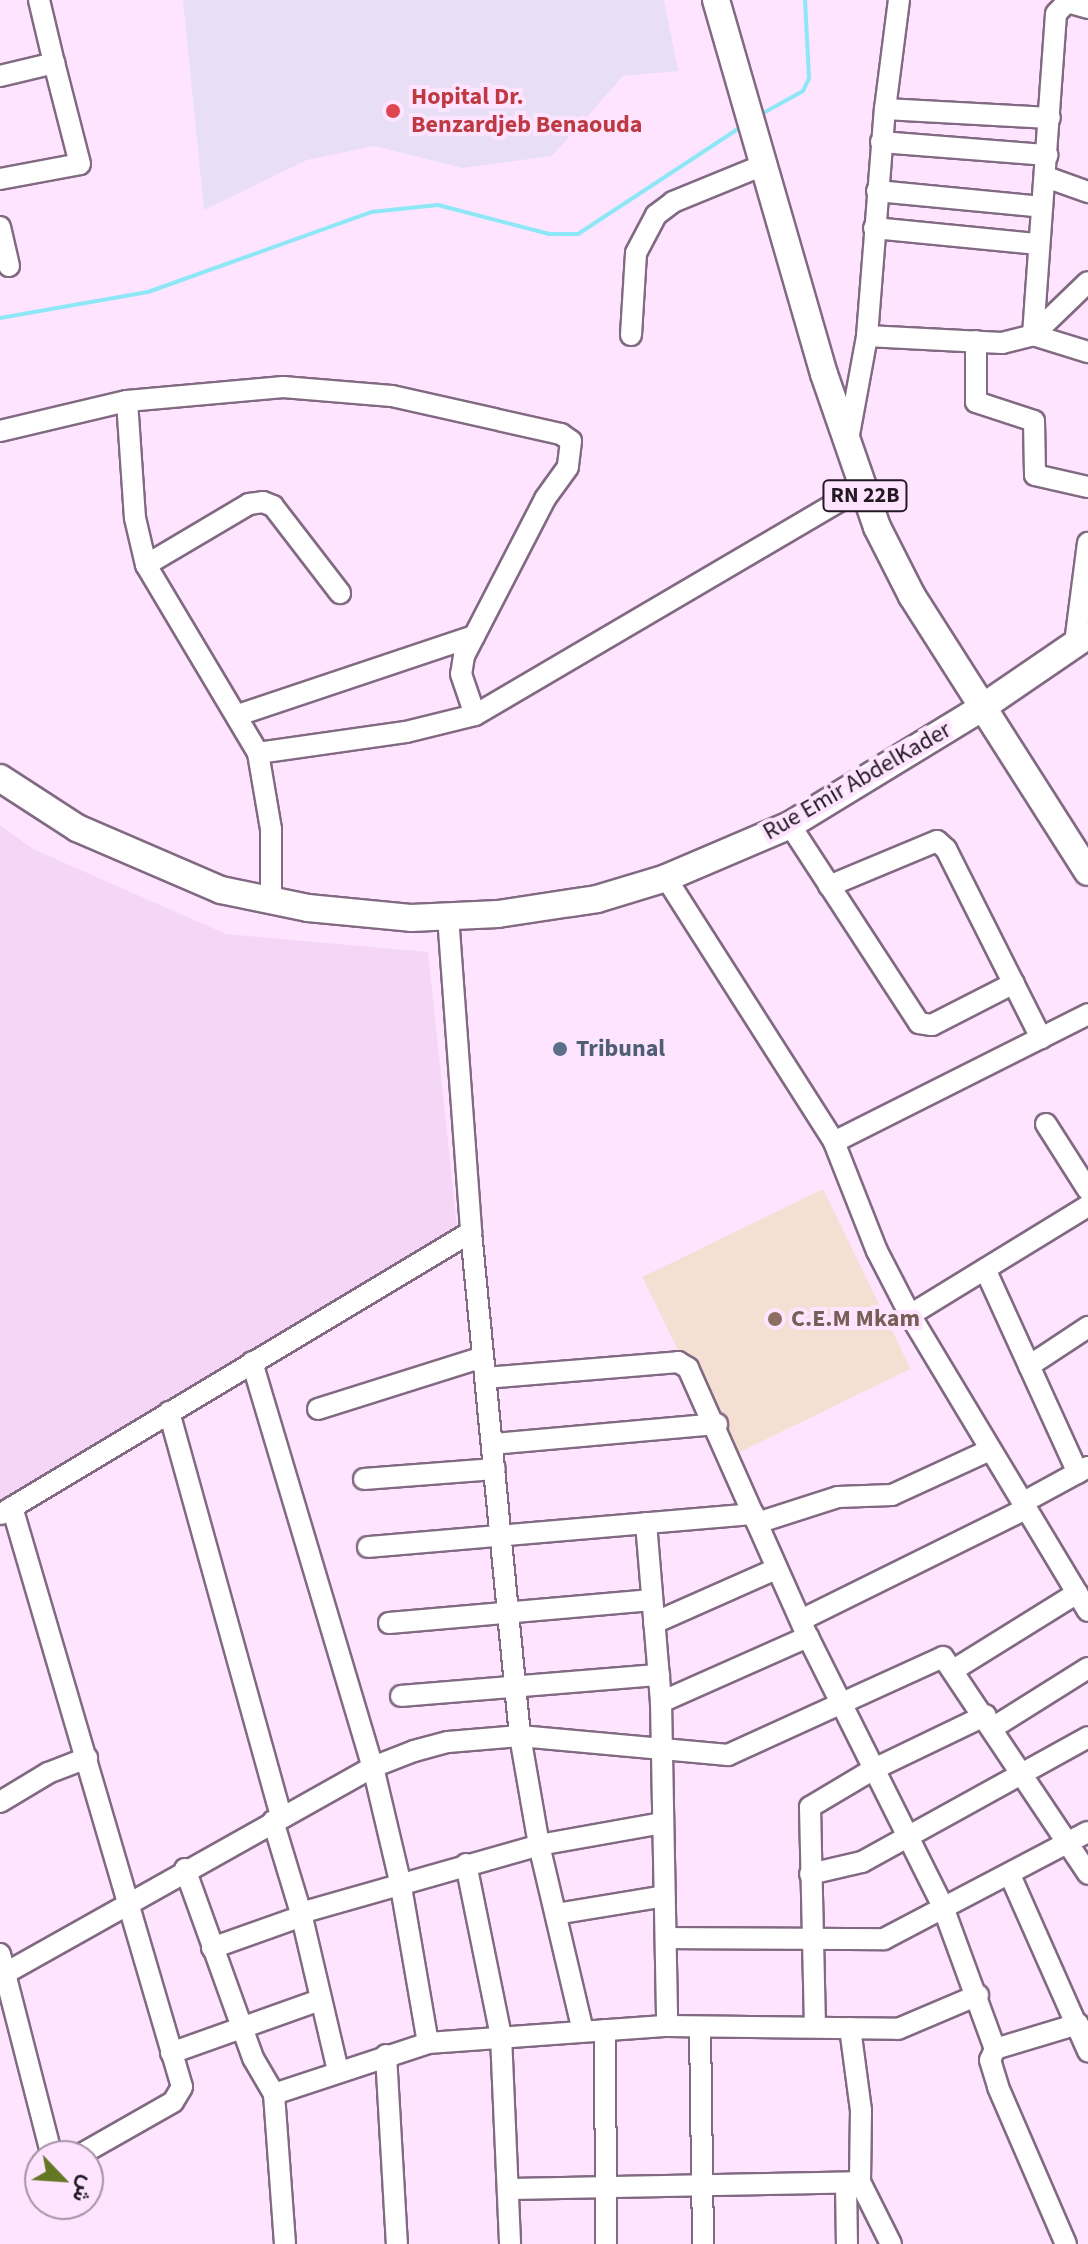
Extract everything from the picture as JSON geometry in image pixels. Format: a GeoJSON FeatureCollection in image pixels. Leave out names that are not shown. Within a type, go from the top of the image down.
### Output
{"type":"FeatureCollection","features":[{"type":"Feature","properties":{"kind":"main road","name":"RN 22B"},"geometry":{"type":"LineString","coordinates":[[716,0],[847,445],[891,560],[983,707],[1084,857]]}},
{"type":"Feature","properties":{"kind":"main road","name":"Rue Emir AbdelKader"},"geometry":{"type":"LineString","coordinates":[[0,778],[77,828],[120,848],[221,890],[271,901],[411,918],[597,899],[666,878],[790,825],[983,707],[1081,639]]}},
{"type":"Feature","properties":{"kind":"street"},"geometry":{"type":"LineString","coordinates":[[0,179],[80,164],[39,0]]}},
{"type":"Feature","properties":{"kind":"street"},"geometry":{"type":"LineString","coordinates":[[847,445],[867,336],[881,142],[899,0]]}},
{"type":"Feature","properties":{"kind":"street"},"geometry":{"type":"LineString","coordinates":[[1033,335],[1056,14],[1067,2],[1088,8]]}},
{"type":"Feature","properties":{"kind":"street"},"geometry":{"type":"LineString","coordinates":[[0,76],[54,63]]}},
{"type":"Feature","properties":{"kind":"street"},"geometry":{"type":"LineString","coordinates":[[885,109],[1050,118]]}},
{"type":"Feature","properties":{"kind":"street"},"geometry":{"type":"LineString","coordinates":[[881,142],[1047,155]]}},
{"type":"Feature","properties":{"kind":"street"},"geometry":{"type":"LineString","coordinates":[[631,335],[636,253],[656,215],[673,202],[760,155]]}},
{"type":"Feature","properties":{"kind":"street"},"geometry":{"type":"LineString","coordinates":[[1046,177],[1088,192]]}},
{"type":"Feature","properties":{"kind":"street"},"geometry":{"type":"LineString","coordinates":[[877,191],[1042,207]]}},
{"type":"Feature","properties":{"kind":"street"},"geometry":{"type":"LineString","coordinates":[[0,227],[9,266]]}},
{"type":"Feature","properties":{"kind":"street"},"geometry":{"type":"LineString","coordinates":[[874,228],[1038,244]]}},
{"type":"Feature","properties":{"kind":"street"},"geometry":{"type":"LineString","coordinates":[[867,336],[1002,343],[1033,335],[1088,282]]}},
{"type":"Feature","properties":{"kind":"street"},"geometry":{"type":"LineString","coordinates":[[1033,335],[1088,352]]}},
{"type":"Feature","properties":{"kind":"street"},"geometry":{"type":"LineString","coordinates":[[976,341],[976,402],[1034,421],[1035,475],[1088,487]]}},
{"type":"Feature","properties":{"kind":"street"},"geometry":{"type":"LineString","coordinates":[[0,431],[127,401],[283,387],[392,396],[561,434],[571,441],[568,467],[545,499],[474,636],[461,674],[475,715]]}},
{"type":"Feature","properties":{"kind":"street"},"geometry":{"type":"LineString","coordinates":[[127,401],[135,518],[146,565],[158,593],[238,715],[258,753],[271,829],[271,901]]}},
{"type":"Feature","properties":{"kind":"street"},"geometry":{"type":"LineString","coordinates":[[258,753],[406,732],[475,715],[862,488]]}},
{"type":"Feature","properties":{"kind":"street"},"geometry":{"type":"LineString","coordinates":[[146,565],[249,504],[263,502],[273,506],[340,593]]}},
{"type":"Feature","properties":{"kind":"street"},"geometry":{"type":"LineString","coordinates":[[1081,639],[1088,543]]}},
{"type":"Feature","properties":{"kind":"street"},"geometry":{"type":"LineString","coordinates":[[238,715],[474,636]]}},
{"type":"Feature","properties":{"kind":"street"},"geometry":{"type":"LineString","coordinates":[[790,825],[919,1023],[932,1025],[1014,983]]}},
{"type":"Feature","properties":{"kind":"street"},"geometry":{"type":"LineString","coordinates":[[829,886],[937,841],[946,849],[1041,1038]]}},
{"type":"Feature","properties":{"kind":"street"},"geometry":{"type":"LineString","coordinates":[[666,878],[834,1142],[877,1251],[910,1315],[1088,1611]]}},
{"type":"Feature","properties":{"kind":"street"},"geometry":{"type":"LineString","coordinates":[[448,916],[471,1232],[520,1736],[539,1845],[583,2031]]}},
{"type":"Feature","properties":{"kind":"street"},"geometry":{"type":"LineString","coordinates":[[834,1142],[1088,1014]]}},
{"type":"Feature","properties":{"kind":"street"},"geometry":{"type":"LineString","coordinates":[[1046,1124],[1088,1190]]}},
{"type":"Feature","properties":{"kind":"street"},"geometry":{"type":"LineString","coordinates":[[910,1315],[1088,1206]]}},
{"type":"Feature","properties":{"kind":"street"},"geometry":{"type":"LineString","coordinates":[[104,2141],[181,2095],[87,1758],[6,1510],[471,1232]]}},
{"type":"Feature","properties":{"kind":"street"},"geometry":{"type":"LineString","coordinates":[[661,1702],[804,1629],[1083,1470],[1029,1366],[985,1269]]}},
{"type":"Feature","properties":{"kind":"street"},"geometry":{"type":"LineString","coordinates":[[1029,1366],[1088,1327]]}},
{"type":"Feature","properties":{"kind":"street"},"geometry":{"type":"LineString","coordinates":[[252,1362],[373,1767],[400,1881],[428,2043]]}},
{"type":"Feature","properties":{"kind":"street"},"geometry":{"type":"LineString","coordinates":[[318,1409],[484,1368],[678,1362],[688,1368],[717,1424],[804,1629],[943,1907],[978,1995],[995,2049],[990,2060],[998,2087],[1066,2244]]}},
{"type":"Feature","properties":{"kind":"street"},"geometry":{"type":"LineString","coordinates":[[169,1412],[302,1915],[338,2071]]}},
{"type":"Feature","properties":{"kind":"street"},"geometry":{"type":"LineString","coordinates":[[493,1444],[717,1424]]}},
{"type":"Feature","properties":{"kind":"street"},"geometry":{"type":"LineString","coordinates":[[368,1547],[646,1523],[756,1518],[838,1497],[892,1495],[990,1450]]}},
{"type":"Feature","properties":{"kind":"street"},"geometry":{"type":"LineString","coordinates":[[364,1479],[495,1469]]}},
{"type":"Feature","properties":{"kind":"street"},"geometry":{"type":"LineString","coordinates":[[646,1523],[661,1702],[667,2026]]}},
{"type":"Feature","properties":{"kind":"street"},"geometry":{"type":"LineString","coordinates":[[654,1623],[776,1569]]}},
{"type":"Feature","properties":{"kind":"street"},"geometry":{"type":"LineString","coordinates":[[955,1669],[1077,1593]]}},
{"type":"Feature","properties":{"kind":"street"},"geometry":{"type":"LineString","coordinates":[[389,1623],[508,1610],[652,1600]]}},
{"type":"Feature","properties":{"kind":"street"},"geometry":{"type":"LineString","coordinates":[[48,2140],[2,1964],[125,1902],[373,1767],[448,1742],[520,1736],[728,1755],[939,1658],[955,1669],[1026,1776],[1079,1837],[1088,1874]]}},
{"type":"Feature","properties":{"kind":"street"},"geometry":{"type":"LineString","coordinates":[[815,2027],[810,1807],[874,1769],[990,1721],[1088,1668]]}},
{"type":"Feature","properties":{"kind":"street"},"geometry":{"type":"LineString","coordinates":[[401,1696],[659,1675]]}},
{"type":"Feature","properties":{"kind":"street"},"geometry":{"type":"LineString","coordinates":[[810,1874],[862,1862],[1026,1776],[1088,1737]]}},
{"type":"Feature","properties":{"kind":"street"},"geometry":{"type":"LineString","coordinates":[[0,1802],[48,1773],[87,1758]]}},
{"type":"Feature","properties":{"kind":"street"},"geometry":{"type":"LineString","coordinates":[[212,1948],[400,1881],[539,1845],[663,1823]]}},
{"type":"Feature","properties":{"kind":"street"},"geometry":{"type":"LineString","coordinates":[[667,1938],[884,1939],[1079,1837]]}},
{"type":"Feature","properties":{"kind":"street"},"geometry":{"type":"LineString","coordinates":[[466,1864],[501,2036],[510,2244]]}},
{"type":"Feature","properties":{"kind":"street"},"geometry":{"type":"LineString","coordinates":[[185,1869],[242,2029],[274,2094],[285,2244]]}},
{"type":"Feature","properties":{"kind":"street"},"geometry":{"type":"LineString","coordinates":[[1010,1875],[1088,2051]]}},
{"type":"Feature","properties":{"kind":"street"},"geometry":{"type":"LineString","coordinates":[[556,1914],[665,1896]]}},
{"type":"Feature","properties":{"kind":"street"},"geometry":{"type":"LineString","coordinates":[[274,2094],[428,2043],[667,2026],[898,2029],[978,1995]]}},
{"type":"Feature","properties":{"kind":"street"},"geometry":{"type":"LineString","coordinates":[[171,2053],[320,2000]]}},
{"type":"Feature","properties":{"kind":"street"},"geometry":{"type":"LineString","coordinates":[[995,2049],[1078,2024]]}},
{"type":"Feature","properties":{"kind":"street"},"geometry":{"type":"LineString","coordinates":[[700,2027],[703,2244]]}},
{"type":"Feature","properties":{"kind":"street"},"geometry":{"type":"LineString","coordinates":[[847,2244],[861,2110],[850,2028]]}},
{"type":"Feature","properties":{"kind":"street"},"geometry":{"type":"LineString","coordinates":[[607,2060],[632,2029]]}},
{"type":"Feature","properties":{"kind":"street"},"geometry":{"type":"LineString","coordinates":[[605,2030],[606,2244]]}},
{"type":"Feature","properties":{"kind":"street"},"geometry":{"type":"LineString","coordinates":[[386,2055],[397,2244]]}},
{"type":"Feature","properties":{"kind":"street"},"geometry":{"type":"LineString","coordinates":[[508,2189],[853,2182]]}},
{"type":"Feature","properties":{"kind":"street"},"geometry":{"type":"LineString","coordinates":[[853,2182],[891,2244]]}},
{"type":"Feature","properties":{"kind":"shaded area","name":"Hopital Dr. Benzardjeb Benaouda"},"geometry":{"type":"Polygon","coordinates":[[[183,0],[664,0],[678,71],[623,76],[552,156],[462,168],[374,146],[307,160],[204,210],[183,0]]]}},
{"type":"Feature","properties":{"kind":"shaded area"},"geometry":{"type":"Polygon","coordinates":[[[0,825],[33,849],[226,934],[428,952],[458,1237],[0,1510],[0,825]]]}},
{"type":"Feature","properties":{"kind":"shaded area","name":"C.E.M Mkam"},"geometry":{"type":"Polygon","coordinates":[[[823,1189],[911,1369],[730,1457],[642,1277],[823,1189]]]}},
{"type":"Feature","properties":{"kind":"waterway"},"geometry":{"type":"LineString","coordinates":[[758,116],[803,91],[809,78],[805,0]]}},
{"type":"Feature","properties":{"kind":"waterway"},"geometry":{"type":"LineString","coordinates":[[0,318],[148,292],[371,212],[438,205],[549,234],[578,234],[744,125]]}},
{"type":"Feature","properties":{"kind":"place","name":"Hopital Dr. Benzardjeb Benaouda"},"geometry":{"type":"Point","coordinates":[393,111]}},
{"type":"Feature","properties":{"kind":"place","name":"Tribunal"},"geometry":{"type":"Point","coordinates":[560,1049]}},
{"type":"Feature","properties":{"kind":"place","name":"C.E.M Mkam"},"geometry":{"type":"Point","coordinates":[775,1319]}}]}
